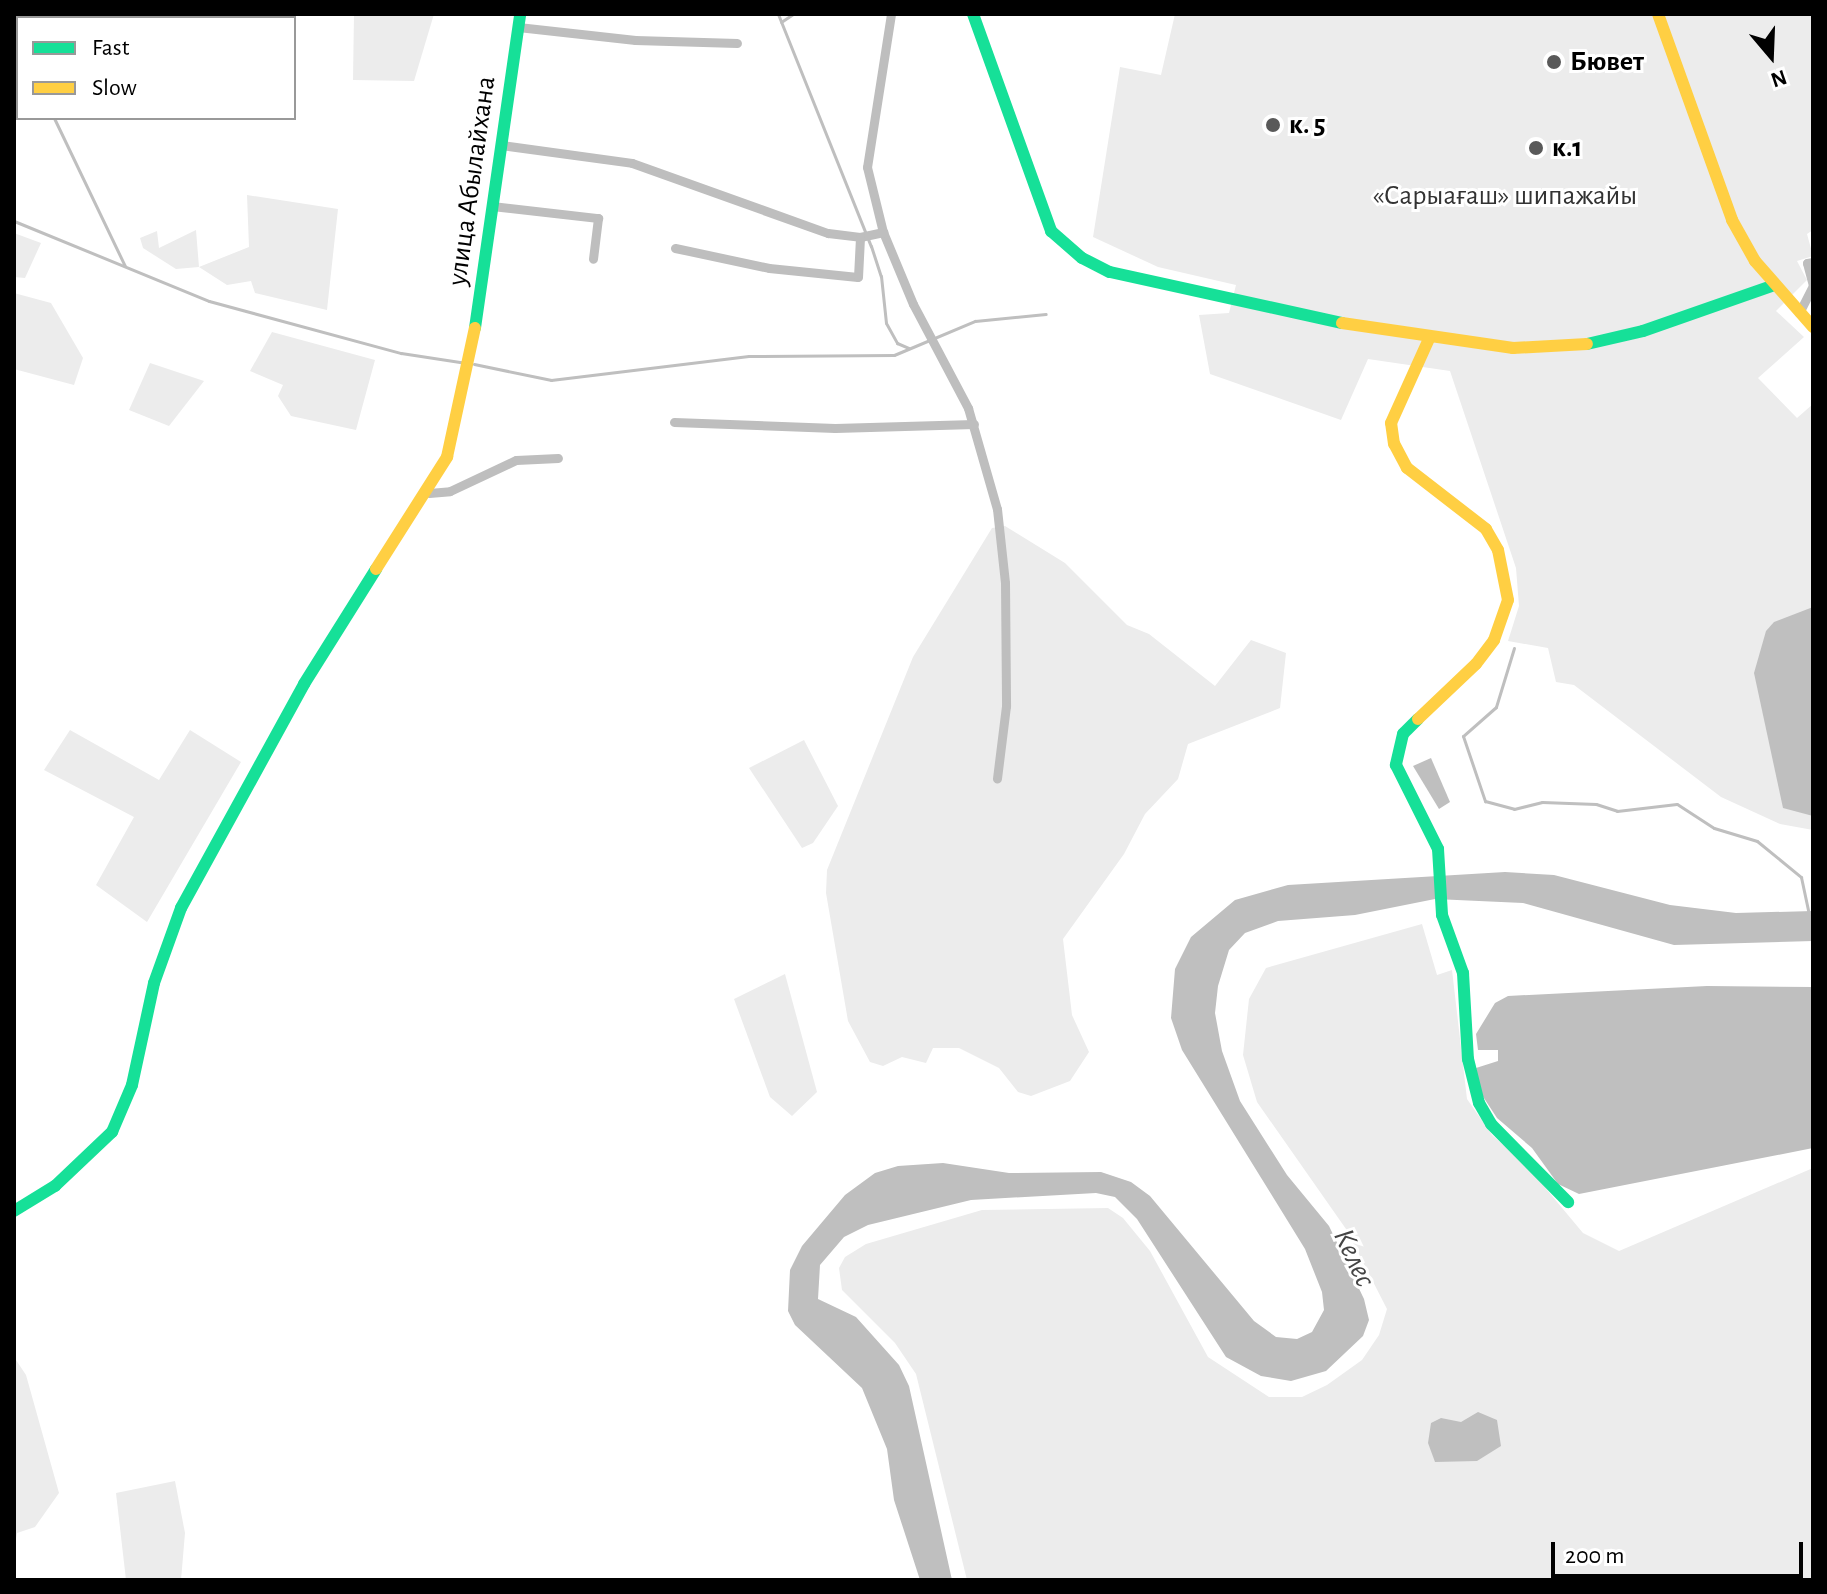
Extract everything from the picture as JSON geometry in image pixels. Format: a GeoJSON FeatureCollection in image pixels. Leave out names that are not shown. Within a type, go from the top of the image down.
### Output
{"type":"FeatureCollection","features":[{"type":"Feature","properties":{"kind":"street"},"geometry":{"type":"LineString","coordinates":[[891,14],[868,136],[867,167],[883,232],[974,424],[997,509],[1005,583],[1006,706],[997,778]]}},
{"type":"Feature","properties":{"kind":"street"},"geometry":{"type":"LineString","coordinates":[[973,14],[1036,200],[1051,231],[1082,258],[1110,272],[1232,302],[1429,339],[1513,348],[1587,344],[1643,331],[1774,285]]}},
{"type":"Feature","properties":{"kind":"street"},"geometry":{"type":"LineString","coordinates":[[1658,14],[1732,220],[1774,285],[1813,327]]}},
{"type":"Feature","properties":{"kind":"street"},"geometry":{"type":"LineString","coordinates":[[519,20],[635,40],[737,43]]}},
{"type":"Feature","properties":{"kind":"street","name":"улица Абылайхана"},"geometry":{"type":"LineString","coordinates":[[14,1211],[55,1186],[112,1132],[132,1085],[154,983],[181,908],[304,684],[429,493],[447,457],[471,355],[519,20]]}},
{"type":"Feature","properties":{"kind":"street"},"geometry":{"type":"LineString","coordinates":[[501,145],[632,163],[726,201],[828,233],[860,237],[883,232]]}},
{"type":"Feature","properties":{"kind":"street"},"geometry":{"type":"LineString","coordinates":[[492,206],[598,218],[593,259]]}},
{"type":"Feature","properties":{"kind":"street"},"geometry":{"type":"LineString","coordinates":[[675,248],[769,268],[858,277],[860,237]]}},
{"type":"Feature","properties":{"kind":"street"},"geometry":{"type":"LineString","coordinates":[[1799,313],[1813,285],[1807,263],[1813,262]]}},
{"type":"Feature","properties":{"kind":"street"},"geometry":{"type":"LineString","coordinates":[[1429,339],[1391,423],[1394,444],[1407,468],[1486,529],[1498,550],[1508,592],[1504,620],[1494,640],[1456,686],[1408,727],[1396,748],[1398,775],[1434,839],[1442,915],[1463,973],[1468,1059],[1479,1103],[1491,1124],[1568,1202]]}},
{"type":"Feature","properties":{"kind":"street"},"geometry":{"type":"LineString","coordinates":[[674,422],[850,429],[974,424]]}},
{"type":"Feature","properties":{"kind":"street"},"geometry":{"type":"LineString","coordinates":[[429,493],[450,491],[516,460],[558,458]]}},
{"type":"Feature","properties":{"kind":"green space"},"geometry":{"type":"Polygon","coordinates":[[[354,14],[434,14],[414,81],[353,80],[354,14]]]}},
{"type":"Feature","properties":{"kind":"green space","name":"«Сарыағаш» шипажайы"},"geometry":{"type":"Polygon","coordinates":[[[1175,14],[1813,14],[1813,230],[1807,234],[1813,256],[1797,261],[1807,280],[1776,311],[1804,337],[1758,378],[1797,418],[1813,404],[1813,830],[1780,824],[1721,797],[1574,685],[1556,682],[1548,648],[1508,641],[1519,606],[1516,568],[1450,371],[1368,359],[1341,420],[1210,374],[1199,315],[1229,313],[1236,285],[1158,267],[1093,237],[1120,67],[1161,75],[1175,14]]]}},
{"type":"Feature","properties":{"kind":"green space"},"geometry":{"type":"Polygon","coordinates":[[[247,195],[338,209],[327,310],[255,293],[251,281],[227,285],[199,267],[249,247],[247,195]]]}},
{"type":"Feature","properties":{"kind":"green space"},"geometry":{"type":"Polygon","coordinates":[[[196,230],[199,267],[176,269],[143,248],[140,238],[157,231],[159,248],[196,230]]]}},
{"type":"Feature","properties":{"kind":"green space"},"geometry":{"type":"Polygon","coordinates":[[[14,233],[41,243],[25,278],[14,277],[14,233]]]}},
{"type":"Feature","properties":{"kind":"green space"},"geometry":{"type":"Polygon","coordinates":[[[14,293],[51,303],[83,358],[74,385],[14,369],[14,293]]]}},
{"type":"Feature","properties":{"kind":"green space"},"geometry":{"type":"Polygon","coordinates":[[[272,332],[375,360],[356,430],[291,416],[278,396],[283,385],[250,371],[272,332]]]}},
{"type":"Feature","properties":{"kind":"green space"},"geometry":{"type":"Polygon","coordinates":[[[150,363],[204,381],[169,426],[129,410],[150,363]]]}},
{"type":"Feature","properties":{"kind":"green space"},"geometry":{"type":"Polygon","coordinates":[[[1005,526],[1065,563],[1127,625],[1149,634],[1215,686],[1251,640],[1286,653],[1280,708],[1188,744],[1178,779],[1145,814],[1124,854],[1063,939],[1072,1015],[1089,1052],[1070,1081],[1031,1096],[1018,1092],[999,1068],[959,1048],[933,1048],[926,1063],[902,1057],[883,1066],[870,1062],[848,1021],[826,893],[827,870],[913,657],[992,528],[1005,526]]]}},
{"type":"Feature","properties":{"kind":"green space"},"geometry":{"type":"Polygon","coordinates":[[[70,730],[159,780],[190,730],[241,762],[147,922],[96,885],[134,817],[44,770],[70,730]]]}},
{"type":"Feature","properties":{"kind":"green space"},"geometry":{"type":"Polygon","coordinates":[[[804,740],[838,806],[813,843],[802,848],[749,768],[804,740]]]}},
{"type":"Feature","properties":{"kind":"green space"},"geometry":{"type":"Polygon","coordinates":[[[1422,924],[1437,975],[1452,970],[1467,1099],[1492,1135],[1527,1166],[1583,1233],[1619,1251],[1813,1168],[1813,1580],[967,1580],[916,1374],[895,1343],[842,1290],[839,1268],[845,1257],[866,1244],[982,1210],[1108,1208],[1123,1218],[1150,1251],[1208,1357],[1269,1397],[1302,1397],[1327,1385],[1362,1360],[1379,1335],[1387,1309],[1346,1229],[1257,1102],[1243,1055],[1249,999],[1266,968],[1422,924]]]}},
{"type":"Feature","properties":{"kind":"green space"},"geometry":{"type":"Polygon","coordinates":[[[785,974],[817,1092],[792,1116],[770,1097],[734,999],[785,974]]]}},
{"type":"Feature","properties":{"kind":"green space"},"geometry":{"type":"Polygon","coordinates":[[[14,1357],[26,1375],[59,1493],[35,1527],[17,1533],[14,1551],[14,1357]]]}},
{"type":"Feature","properties":{"kind":"green space"},"geometry":{"type":"Polygon","coordinates":[[[175,1481],[185,1533],[181,1580],[126,1580],[116,1493],[175,1481]]]}},
{"type":"Feature","properties":{"kind":"shaded area"},"geometry":{"type":"Polygon","coordinates":[[[1813,607],[1813,816],[1783,808],[1754,673],[1766,631],[1774,622],[1813,607]]]}},
{"type":"Feature","properties":{"kind":"shaded area"},"geometry":{"type":"Polygon","coordinates":[[[1431,758],[1450,802],[1439,809],[1413,766],[1431,758]]]}},
{"type":"Feature","properties":{"kind":"shaded area","name":"Келес"},"geometry":{"type":"Polygon","coordinates":[[[1505,872],[1554,875],[1670,905],[1736,913],[1813,911],[1813,941],[1674,945],[1523,903],[1435,899],[1355,915],[1278,921],[1245,933],[1229,950],[1218,986],[1215,1013],[1222,1051],[1240,1101],[1287,1175],[1329,1226],[1364,1299],[1369,1320],[1363,1336],[1326,1371],[1291,1381],[1261,1376],[1226,1357],[1137,1219],[1115,1197],[1096,1193],[971,1200],[868,1225],[844,1237],[820,1265],[818,1299],[856,1317],[899,1365],[909,1386],[952,1580],[920,1580],[894,1500],[887,1449],[862,1388],[795,1325],[788,1311],[790,1270],[802,1246],[845,1195],[875,1173],[898,1166],[943,1163],[1009,1173],[1101,1172],[1131,1182],[1150,1196],[1254,1321],[1276,1337],[1297,1339],[1312,1332],[1324,1310],[1322,1292],[1305,1249],[1182,1050],[1171,1018],[1175,969],[1191,937],[1235,900],[1288,885],[1505,872]]]}},
{"type":"Feature","properties":{"kind":"shaded area"},"geometry":{"type":"Polygon","coordinates":[[[1707,986],[1813,987],[1813,1148],[1579,1194],[1558,1184],[1532,1148],[1497,1118],[1480,1092],[1476,1068],[1498,1061],[1498,1050],[1478,1050],[1476,1034],[1495,1003],[1508,996],[1707,986]]]}},
{"type":"Feature","properties":{"kind":"shaded area"},"geometry":{"type":"Polygon","coordinates":[[[1478,1412],[1497,1420],[1501,1446],[1477,1461],[1435,1462],[1428,1443],[1431,1423],[1441,1418],[1461,1422],[1478,1412]]]}},
{"type":"Feature","properties":{"kind":"waterway"},"geometry":{"type":"LineString","coordinates":[[778,14],[871,246],[881,276],[886,323],[897,343],[909,348]]}},
{"type":"Feature","properties":{"kind":"waterway"},"geometry":{"type":"LineString","coordinates":[[781,22],[793,14]]}},
{"type":"Feature","properties":{"kind":"waterway"},"geometry":{"type":"LineString","coordinates":[[55,120],[125,266]]}},
{"type":"Feature","properties":{"kind":"waterway"},"geometry":{"type":"LineString","coordinates":[[14,221],[209,301],[401,353],[466,363]]}},
{"type":"Feature","properties":{"kind":"waterway"},"geometry":{"type":"LineString","coordinates":[[474,364],[551,380],[749,356],[894,355],[975,321],[1046,314]]}},
{"type":"Feature","properties":{"kind":"waterway"},"geometry":{"type":"LineString","coordinates":[[1514,648],[1496,707],[1463,736],[1485,801],[1514,809],[1542,802],[1596,804],[1617,811],[1677,804],[1714,828],[1757,841],[1801,877],[1809,914]]}},
{"type":"Feature","properties":{"kind":"traffic: fast"},"geometry":{"type":"LineString","coordinates":[[475,328],[520,14]]}},
{"type":"Feature","properties":{"kind":"traffic: fast"},"geometry":{"type":"LineString","coordinates":[[973,14],[1051,231],[1082,258],[1110,272],[1342,323]]}},
{"type":"Feature","properties":{"kind":"traffic: fast"},"geometry":{"type":"LineString","coordinates":[[1587,344],[1643,331],[1774,285]]}},
{"type":"Feature","properties":{"kind":"traffic: fast"},"geometry":{"type":"LineString","coordinates":[[14,1211],[55,1186],[112,1132],[132,1085],[154,983],[181,908],[304,684],[376,569]]}},
{"type":"Feature","properties":{"kind":"traffic: fast"},"geometry":{"type":"LineString","coordinates":[[1418,719],[1403,734],[1396,765],[1438,849],[1442,915],[1463,973],[1468,1059],[1479,1103],[1491,1124],[1568,1202]]}},
{"type":"Feature","properties":{"kind":"traffic: slow"},"geometry":{"type":"LineString","coordinates":[[1658,14],[1732,220],[1755,261],[1813,327]]}},
{"type":"Feature","properties":{"kind":"traffic: slow"},"geometry":{"type":"LineString","coordinates":[[1342,323],[1513,348],[1587,344]]}},
{"type":"Feature","properties":{"kind":"traffic: slow"},"geometry":{"type":"LineString","coordinates":[[376,569],[447,457],[475,328]]}},
{"type":"Feature","properties":{"kind":"traffic: slow"},"geometry":{"type":"LineString","coordinates":[[1418,719],[1476,664],[1494,640],[1508,600],[1498,550],[1486,529],[1407,468],[1394,444],[1391,423],[1429,339]]}},
{"type":"Feature","properties":{"kind":"place","name":"Бювет"},"geometry":{"type":"Point","coordinates":[1554,62]}},
{"type":"Feature","properties":{"kind":"place","name":"к. 5"},"geometry":{"type":"Point","coordinates":[1273,125]}},
{"type":"Feature","properties":{"kind":"place","name":"к.1"},"geometry":{"type":"Point","coordinates":[1536,148]}}]}
